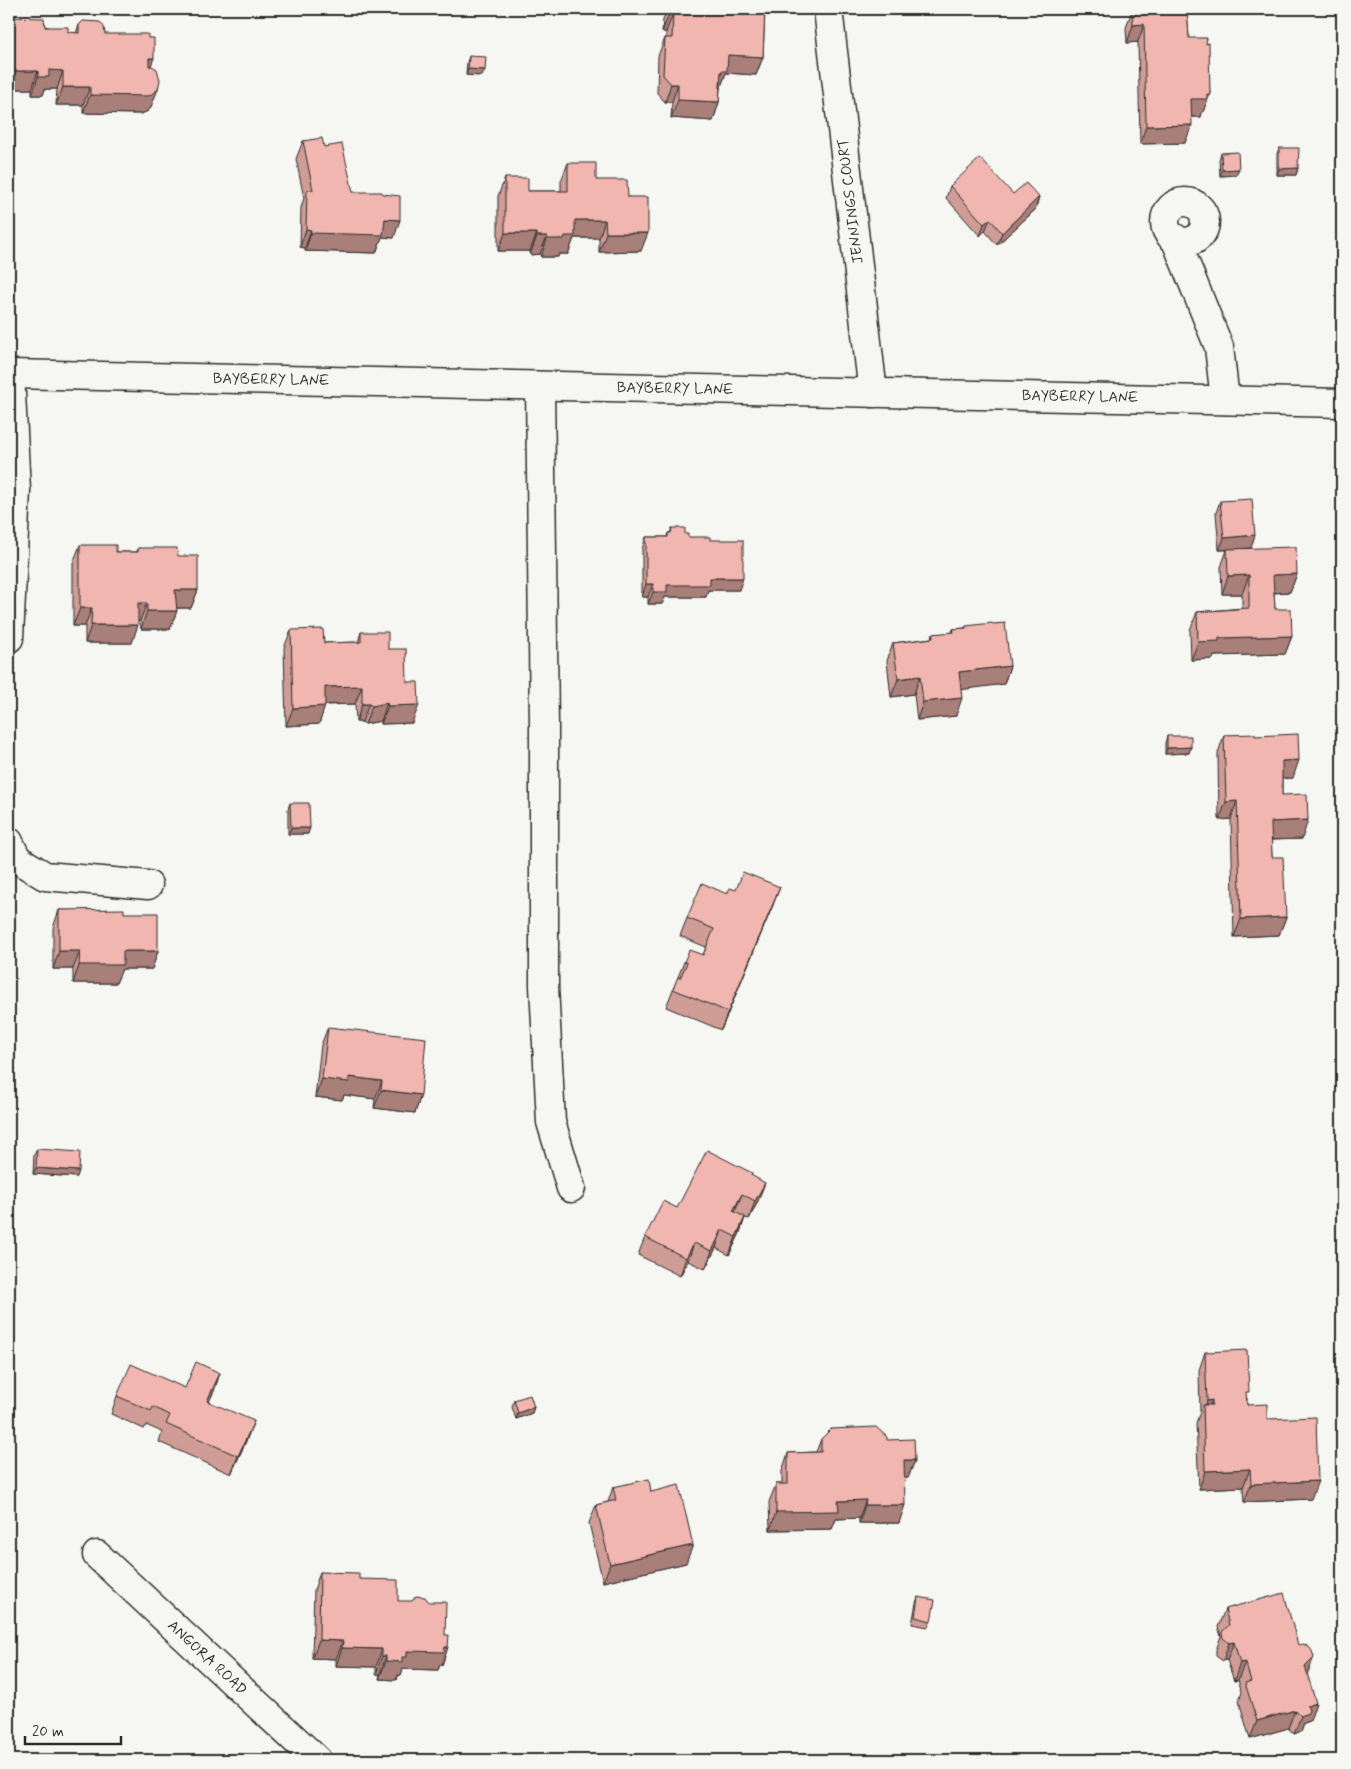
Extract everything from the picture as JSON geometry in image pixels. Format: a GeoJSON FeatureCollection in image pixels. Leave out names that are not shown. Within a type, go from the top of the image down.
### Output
{"type":"FeatureCollection","features":[{"type":"Feature","properties":{"kind":"street","name":"JENNINGS COURT"},"geometry":{"type":"LineString","coordinates":[[828,9],[873,393]]}},
{"type":"Feature","properties":{"kind":"street"},"geometry":{"type":"LineString","coordinates":[[1175,238],[1219,346],[1225,400]]}},
{"type":"Feature","properties":{"kind":"street","name":"BAYBERRY LANE"},"geometry":{"type":"LineString","coordinates":[[10,374],[1342,403]]}},
{"type":"Feature","properties":{"kind":"street"},"geometry":{"type":"LineString","coordinates":[[9,638],[16,490],[10,374]]}},
{"type":"Feature","properties":{"kind":"street"},"geometry":{"type":"LineString","coordinates":[[540,386],[544,725],[544,986],[551,1122],[572,1188]]}},
{"type":"Feature","properties":{"kind":"street"},"geometry":{"type":"LineString","coordinates":[[9,842],[17,859],[45,876],[148,885]]}},
{"type":"Feature","properties":{"kind":"street","name":"ANGORA ROAD"},"geometry":{"type":"LineString","coordinates":[[97,1555],[317,1760]]}},
{"type":"Feature","properties":{"kind":"building"},"geometry":{"type":"Polygon","coordinates":[[[669,9],[765,9],[763,57],[728,55],[727,71],[721,71],[719,102],[678,100],[678,84],[671,84],[663,75],[665,38],[672,38],[673,14],[669,14],[669,9]]]}},
{"type":"Feature","properties":{"kind":"building"},"geometry":{"type":"Polygon","coordinates":[[[1187,9],[1189,38],[1207,38],[1206,44],[1209,43],[1210,94],[1207,94],[1207,99],[1191,99],[1192,125],[1146,126],[1144,24],[1133,25],[1132,10],[1187,9]]]}},
{"type":"Feature","properties":{"kind":"building"},"geometry":{"type":"Polygon","coordinates":[[[9,17],[44,18],[45,27],[68,27],[68,32],[79,33],[79,25],[83,21],[100,22],[104,27],[105,34],[148,34],[148,38],[154,38],[154,58],[149,58],[149,66],[157,69],[160,80],[158,89],[148,96],[90,95],[90,87],[63,87],[63,71],[49,70],[49,77],[38,77],[38,71],[9,71],[9,17]]]}},
{"type":"Feature","properties":{"kind":"building"},"geometry":{"type":"Polygon","coordinates":[[[469,56],[486,57],[485,70],[468,69],[469,56]]]}},
{"type":"Feature","properties":{"kind":"building"},"geometry":{"type":"Polygon","coordinates":[[[322,138],[324,147],[342,144],[353,192],[382,192],[383,194],[400,196],[400,220],[385,219],[383,235],[311,233],[311,230],[306,229],[307,190],[313,190],[303,141],[322,138]]]}},
{"type":"Feature","properties":{"kind":"building"},"geometry":{"type":"Polygon","coordinates":[[[1279,148],[1299,148],[1298,168],[1279,169],[1279,148]]]}},
{"type":"Feature","properties":{"kind":"building"},"geometry":{"type":"Polygon","coordinates":[[[1238,152],[1239,169],[1222,170],[1221,153],[1238,152]]]}},
{"type":"Feature","properties":{"kind":"building"},"geometry":{"type":"Polygon","coordinates":[[[980,158],[1013,194],[1026,183],[1039,197],[1002,233],[990,219],[984,224],[950,186],[980,158]]]}},
{"type":"Feature","properties":{"kind":"building"},"geometry":{"type":"Polygon","coordinates":[[[568,163],[596,163],[596,180],[627,180],[628,197],[648,197],[648,233],[606,233],[605,220],[575,220],[575,236],[565,236],[564,239],[547,239],[547,236],[537,236],[537,233],[505,233],[505,178],[528,178],[528,191],[568,191],[568,163]]]}},
{"type":"Feature","properties":{"kind":"building"},"geometry":{"type":"Polygon","coordinates":[[[1252,499],[1255,535],[1224,538],[1220,501],[1252,499]]]}},
{"type":"Feature","properties":{"kind":"building"},"geometry":{"type":"Polygon","coordinates":[[[672,528],[685,528],[685,534],[688,534],[688,537],[710,537],[710,540],[743,540],[743,578],[710,578],[710,585],[667,585],[667,592],[653,592],[653,584],[646,584],[646,537],[668,537],[668,533],[671,533],[672,528]]]}},
{"type":"Feature","properties":{"kind":"building"},"geometry":{"type":"Polygon","coordinates":[[[80,545],[116,545],[116,552],[138,552],[138,548],[177,548],[178,556],[198,556],[198,590],[175,590],[177,611],[147,611],[147,603],[138,603],[138,625],[91,625],[92,608],[80,608],[80,545]]]}},
{"type":"Feature","properties":{"kind":"building"},"geometry":{"type":"Polygon","coordinates":[[[1296,547],[1297,574],[1273,575],[1275,609],[1291,609],[1292,636],[1219,638],[1219,641],[1198,642],[1197,612],[1249,608],[1249,575],[1228,576],[1227,549],[1296,547]]]}},
{"type":"Feature","properties":{"kind":"building"},"geometry":{"type":"Polygon","coordinates":[[[1005,623],[1010,666],[959,672],[962,698],[923,702],[920,676],[898,679],[893,643],[933,638],[932,634],[954,632],[953,629],[1005,623]]]}},
{"type":"Feature","properties":{"kind":"building"},"geometry":{"type":"Polygon","coordinates":[[[323,629],[324,643],[361,642],[361,632],[388,632],[388,649],[406,649],[407,682],[418,682],[419,705],[388,706],[387,703],[372,706],[362,704],[362,686],[325,687],[325,706],[293,708],[291,630],[323,629]]]}},
{"type":"Feature","properties":{"kind":"building"},"geometry":{"type":"Polygon","coordinates":[[[1255,734],[1255,736],[1298,734],[1299,760],[1282,761],[1282,795],[1307,794],[1308,820],[1271,822],[1272,857],[1283,857],[1286,917],[1241,919],[1237,801],[1226,802],[1224,735],[1255,734]]]}},
{"type":"Feature","properties":{"kind":"building"},"geometry":{"type":"Polygon","coordinates":[[[1167,736],[1191,736],[1191,747],[1167,748],[1167,736]]]}},
{"type":"Feature","properties":{"kind":"building"},"geometry":{"type":"Polygon","coordinates":[[[290,803],[309,803],[310,828],[291,828],[290,803]]]}},
{"type":"Feature","properties":{"kind":"building"},"geometry":{"type":"Polygon","coordinates":[[[743,872],[780,887],[728,1012],[673,989],[687,963],[684,962],[689,950],[703,955],[714,929],[687,918],[702,883],[727,894],[730,888],[736,890],[743,872]]]}},
{"type":"Feature","properties":{"kind":"building"},"geometry":{"type":"Polygon","coordinates":[[[124,909],[124,913],[158,913],[158,951],[123,951],[123,965],[79,965],[80,951],[59,951],[59,910],[124,909]]]}},
{"type":"Feature","properties":{"kind":"building"},"geometry":{"type":"Polygon","coordinates":[[[328,1027],[426,1038],[421,1095],[381,1090],[382,1081],[349,1077],[349,1082],[322,1079],[328,1027]]]}},
{"type":"Feature","properties":{"kind":"building"},"geometry":{"type":"Polygon","coordinates":[[[37,1149],[80,1152],[79,1171],[36,1168],[37,1149]]]}},
{"type":"Feature","properties":{"kind":"building"},"geometry":{"type":"Polygon","coordinates":[[[707,1150],[752,1173],[751,1175],[765,1183],[755,1201],[742,1194],[733,1211],[745,1217],[736,1237],[722,1230],[712,1251],[694,1243],[686,1258],[645,1237],[663,1201],[677,1208],[707,1150]]]}},
{"type":"Feature","properties":{"kind":"building"},"geometry":{"type":"Polygon","coordinates":[[[1247,1350],[1249,1392],[1246,1392],[1247,1405],[1267,1404],[1267,1419],[1316,1417],[1318,1481],[1251,1484],[1250,1469],[1205,1471],[1203,1405],[1212,1405],[1212,1400],[1207,1401],[1205,1352],[1247,1350]]]}},
{"type":"Feature","properties":{"kind":"building"},"geometry":{"type":"Polygon","coordinates":[[[196,1362],[220,1373],[207,1401],[254,1421],[238,1456],[166,1424],[170,1415],[153,1407],[151,1411],[117,1396],[131,1364],[185,1388],[196,1362]]]}},
{"type":"Feature","properties":{"kind":"building"},"geometry":{"type":"Polygon","coordinates":[[[530,1395],[534,1407],[518,1413],[514,1400],[530,1395]]]}},
{"type":"Feature","properties":{"kind":"building"},"geometry":{"type":"Polygon","coordinates":[[[876,1427],[887,1437],[887,1440],[914,1439],[915,1460],[904,1460],[905,1505],[865,1505],[866,1500],[838,1501],[839,1511],[776,1512],[776,1484],[788,1484],[788,1453],[821,1452],[821,1439],[831,1429],[876,1427]]]}},
{"type":"Feature","properties":{"kind":"building"},"geometry":{"type":"Polygon","coordinates":[[[649,1479],[651,1492],[679,1485],[693,1545],[610,1564],[596,1505],[616,1500],[613,1487],[649,1479]]]}},
{"type":"Feature","properties":{"kind":"building"},"geometry":{"type":"Polygon","coordinates":[[[320,1572],[359,1573],[359,1579],[398,1580],[398,1601],[412,1601],[416,1596],[425,1597],[429,1602],[446,1602],[445,1635],[449,1635],[448,1647],[445,1647],[444,1652],[407,1651],[407,1657],[402,1657],[402,1662],[386,1661],[386,1656],[382,1656],[382,1649],[342,1648],[343,1641],[319,1640],[320,1572]]]}},
{"type":"Feature","properties":{"kind":"building"},"geometry":{"type":"Polygon","coordinates":[[[1284,1593],[1298,1645],[1303,1644],[1309,1647],[1314,1657],[1305,1666],[1316,1703],[1307,1706],[1308,1713],[1301,1716],[1295,1710],[1257,1721],[1245,1683],[1251,1681],[1245,1662],[1240,1663],[1234,1642],[1229,1643],[1223,1638],[1222,1632],[1229,1625],[1225,1609],[1284,1593]]]}},
{"type":"Feature","properties":{"kind":"building"},"geometry":{"type":"Polygon","coordinates":[[[918,1597],[935,1600],[931,1621],[915,1617],[918,1597]]]}}]}
